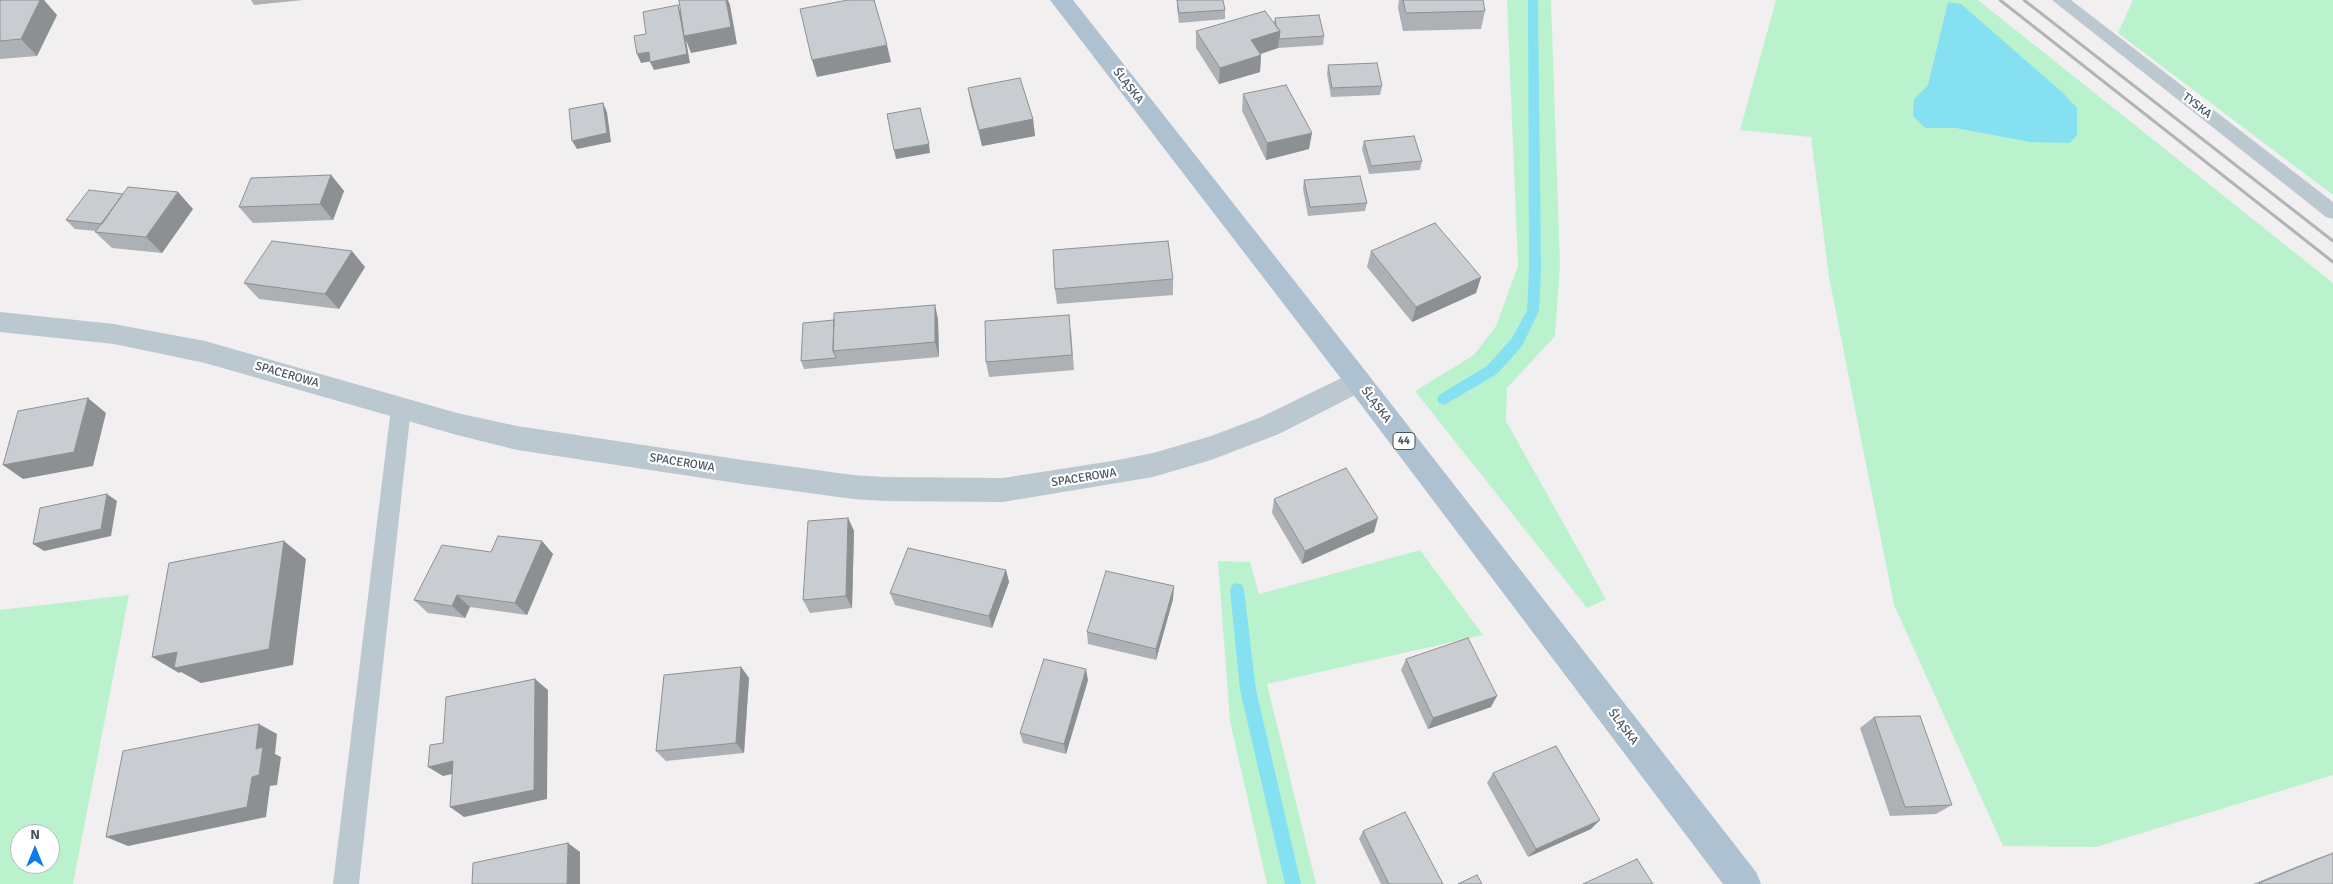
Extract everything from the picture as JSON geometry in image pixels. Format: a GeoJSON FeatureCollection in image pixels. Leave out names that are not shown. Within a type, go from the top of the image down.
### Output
{"type":"FeatureCollection","features":[{"type":"Feature","properties":{"kind":"main road","name":"ŚLĄSKA"},"geometry":{"type":"LineString","coordinates":[[1061,0],[1358,381],[1744,884]]}},
{"type":"Feature","properties":{"kind":"street","name":"SPACEROWA"},"geometry":{"type":"LineString","coordinates":[[0,322],[114,334],[205,352],[401,408],[517,438],[853,487],[974,491],[1036,486],[1118,472],[1163,462],[1210,448],[1269,426],[1358,381]]}},
{"type":"Feature","properties":{"kind":"lane","name":"TYSKA"},"geometry":{"type":"LineString","coordinates":[[2060,0],[2333,212]]}},
{"type":"Feature","properties":{"kind":"lane"},"geometry":{"type":"LineString","coordinates":[[346,884],[401,408]]}},
{"type":"Feature","properties":{"kind":"green space"},"geometry":{"type":"Polygon","coordinates":[[[1507,0],[1551,0],[1560,265],[1555,336],[1507,388],[1506,421],[1606,599],[1587,608],[1415,391],[1474,355],[1496,326],[1518,266],[1507,0]]]}},
{"type":"Feature","properties":{"kind":"green space"},"geometry":{"type":"Polygon","coordinates":[[[1776,0],[1978,0],[2333,283],[2333,775],[2096,847],[2003,846],[1894,605],[1829,277],[1811,137],[1740,130],[1776,0]]]}},
{"type":"Feature","properties":{"kind":"green space"},"geometry":{"type":"Polygon","coordinates":[[[2133,0],[2333,0],[2333,195],[2118,33],[2133,0]]]}},
{"type":"Feature","properties":{"kind":"green space"},"geometry":{"type":"Polygon","coordinates":[[[1420,550],[1483,635],[1267,684],[1316,884],[1267,884],[1230,721],[1218,561],[1250,562],[1259,594],[1420,550]]]}},
{"type":"Feature","properties":{"kind":"green space"},"geometry":{"type":"Polygon","coordinates":[[[129,595],[73,884],[0,884],[0,610],[129,595]]]}},
{"type":"Feature","properties":{"kind":"water"},"geometry":{"type":"Polygon","coordinates":[[[1948,2],[1961,4],[2062,92],[2077,108],[2077,135],[2070,143],[2030,142],[1956,128],[1925,128],[1913,116],[1914,99],[1928,85],[1948,2]]]}},
{"type":"Feature","properties":{"kind":"building"},"geometry":{"type":"Polygon","coordinates":[[[0,0],[40,0],[21,39],[0,41],[0,0]]]}},
{"type":"Feature","properties":{"kind":"building"},"geometry":{"type":"Polygon","coordinates":[[[679,0],[726,0],[731,27],[684,36],[679,0]]]}},
{"type":"Feature","properties":{"kind":"building"},"geometry":{"type":"Polygon","coordinates":[[[848,0],[874,0],[887,45],[812,60],[800,9],[848,0]]]}},
{"type":"Feature","properties":{"kind":"building"},"geometry":{"type":"Polygon","coordinates":[[[1177,0],[1223,0],[1225,10],[1179,13],[1177,0]]]}},
{"type":"Feature","properties":{"kind":"building"},"geometry":{"type":"Polygon","coordinates":[[[1403,0],[1483,0],[1485,11],[1406,13],[1403,0]]]}},
{"type":"Feature","properties":{"kind":"building"},"geometry":{"type":"Polygon","coordinates":[[[678,5],[687,54],[650,62],[649,52],[637,54],[634,36],[646,34],[643,12],[678,5]]]}},
{"type":"Feature","properties":{"kind":"building"},"geometry":{"type":"Polygon","coordinates":[[[1265,11],[1280,31],[1251,40],[1261,55],[1220,68],[1196,31],[1265,11]]]}},
{"type":"Feature","properties":{"kind":"building"},"geometry":{"type":"Polygon","coordinates":[[[1319,15],[1324,36],[1279,39],[1280,31],[1276,26],[1275,18],[1319,15]]]}},
{"type":"Feature","properties":{"kind":"building"},"geometry":{"type":"Polygon","coordinates":[[[1377,63],[1382,86],[1332,88],[1328,65],[1377,63]]]}},
{"type":"Feature","properties":{"kind":"building"},"geometry":{"type":"Polygon","coordinates":[[[1020,78],[1033,119],[979,130],[968,88],[1020,78]]]}},
{"type":"Feature","properties":{"kind":"building"},"geometry":{"type":"Polygon","coordinates":[[[1286,85],[1312,133],[1267,143],[1243,94],[1286,85]]]}},
{"type":"Feature","properties":{"kind":"building"},"geometry":{"type":"Polygon","coordinates":[[[603,103],[607,133],[572,141],[569,109],[603,103]]]}},
{"type":"Feature","properties":{"kind":"building"},"geometry":{"type":"Polygon","coordinates":[[[920,108],[929,144],[894,150],[887,114],[920,108]]]}},
{"type":"Feature","properties":{"kind":"building"},"geometry":{"type":"Polygon","coordinates":[[[1414,136],[1422,161],[1371,166],[1364,141],[1414,136]]]}},
{"type":"Feature","properties":{"kind":"building"},"geometry":{"type":"Polygon","coordinates":[[[331,175],[320,204],[239,207],[251,178],[331,175]]]}},
{"type":"Feature","properties":{"kind":"building"},"geometry":{"type":"Polygon","coordinates":[[[1360,176],[1367,203],[1310,207],[1304,180],[1360,176]]]}},
{"type":"Feature","properties":{"kind":"building"},"geometry":{"type":"Polygon","coordinates":[[[128,187],[178,192],[146,237],[95,232],[128,187]]]}},
{"type":"Feature","properties":{"kind":"building"},"geometry":{"type":"Polygon","coordinates":[[[89,190],[123,194],[102,224],[66,220],[89,190]]]}},
{"type":"Feature","properties":{"kind":"building"},"geometry":{"type":"Polygon","coordinates":[[[1435,223],[1481,277],[1416,307],[1371,251],[1435,223]]]}},
{"type":"Feature","properties":{"kind":"building"},"geometry":{"type":"Polygon","coordinates":[[[272,241],[352,251],[325,294],[244,283],[272,241]]]}},
{"type":"Feature","properties":{"kind":"building"},"geometry":{"type":"Polygon","coordinates":[[[1168,241],[1173,279],[1055,289],[1053,250],[1168,241]]]}},
{"type":"Feature","properties":{"kind":"building"},"geometry":{"type":"Polygon","coordinates":[[[935,305],[935,342],[833,351],[834,313],[935,305]]]}},
{"type":"Feature","properties":{"kind":"building"},"geometry":{"type":"Polygon","coordinates":[[[1069,315],[1072,355],[986,362],[985,321],[1069,315]]]}},
{"type":"Feature","properties":{"kind":"building"},"geometry":{"type":"Polygon","coordinates":[[[834,320],[833,351],[836,358],[801,361],[803,323],[834,320]]]}},
{"type":"Feature","properties":{"kind":"building"},"geometry":{"type":"Polygon","coordinates":[[[88,398],[74,452],[3,465],[18,411],[88,398]]]}},
{"type":"Feature","properties":{"kind":"building"},"geometry":{"type":"Polygon","coordinates":[[[1346,468],[1378,518],[1305,551],[1274,499],[1346,468]]]}},
{"type":"Feature","properties":{"kind":"building"},"geometry":{"type":"Polygon","coordinates":[[[107,494],[101,529],[33,544],[40,508],[107,494]]]}},
{"type":"Feature","properties":{"kind":"building"},"geometry":{"type":"Polygon","coordinates":[[[848,518],[846,596],[803,600],[808,521],[848,518]]]}},
{"type":"Feature","properties":{"kind":"building"},"geometry":{"type":"Polygon","coordinates":[[[498,536],[542,541],[515,603],[457,595],[452,606],[414,600],[442,545],[491,552],[498,536]]]}},
{"type":"Feature","properties":{"kind":"building"},"geometry":{"type":"Polygon","coordinates":[[[284,541],[269,649],[174,668],[177,652],[152,657],[169,563],[284,541]]]}},
{"type":"Feature","properties":{"kind":"building"},"geometry":{"type":"Polygon","coordinates":[[[908,548],[1006,570],[989,616],[890,593],[908,548]]]}},
{"type":"Feature","properties":{"kind":"building"},"geometry":{"type":"Polygon","coordinates":[[[1106,571],[1174,586],[1156,649],[1087,632],[1106,571]]]}},
{"type":"Feature","properties":{"kind":"building"},"geometry":{"type":"Polygon","coordinates":[[[1468,638],[1497,696],[1433,718],[1406,659],[1468,638]]]}},
{"type":"Feature","properties":{"kind":"building"},"geometry":{"type":"Polygon","coordinates":[[[1044,659],[1086,669],[1064,744],[1020,733],[1044,659]]]}},
{"type":"Feature","properties":{"kind":"building"},"geometry":{"type":"Polygon","coordinates":[[[741,667],[736,743],[656,751],[664,675],[741,667]]]}},
{"type":"Feature","properties":{"kind":"building"},"geometry":{"type":"Polygon","coordinates":[[[535,679],[534,790],[450,807],[453,761],[428,767],[430,745],[443,743],[446,697],[535,679]]]}},
{"type":"Feature","properties":{"kind":"building"},"geometry":{"type":"Polygon","coordinates":[[[1920,716],[1952,805],[1905,807],[1874,717],[1920,716]]]}},
{"type":"Feature","properties":{"kind":"building"},"geometry":{"type":"Polygon","coordinates":[[[259,724],[256,749],[263,747],[259,775],[252,777],[247,807],[106,837],[123,751],[259,724]]]}},
{"type":"Feature","properties":{"kind":"building"},"geometry":{"type":"Polygon","coordinates":[[[1556,746],[1600,820],[1536,849],[1493,773],[1556,746]]]}},
{"type":"Feature","properties":{"kind":"building"},"geometry":{"type":"Polygon","coordinates":[[[1405,812],[1443,884],[1389,884],[1363,831],[1405,812]]]}},
{"type":"Feature","properties":{"kind":"building"},"geometry":{"type":"Polygon","coordinates":[[[568,843],[567,884],[472,884],[473,863],[568,843]]]}},
{"type":"Feature","properties":{"kind":"building"},"geometry":{"type":"Polygon","coordinates":[[[2333,853],[2333,884],[2259,883],[2333,853]]]}},
{"type":"Feature","properties":{"kind":"building"},"geometry":{"type":"Polygon","coordinates":[[[1637,859],[1653,884],[1583,884],[1637,859]]]}},
{"type":"Feature","properties":{"kind":"building"},"geometry":{"type":"Polygon","coordinates":[[[1477,875],[1482,884],[1458,884],[1477,875]]]}},
{"type":"Feature","properties":{"kind":"waterway"},"geometry":{"type":"LineString","coordinates":[[1444,399],[1492,370],[1517,342],[1533,311],[1535,271],[1533,0]]}},
{"type":"Feature","properties":{"kind":"waterway"},"geometry":{"type":"LineString","coordinates":[[1237,590],[1248,690],[1293,884]]}},
{"type":"Feature","properties":{"kind":"railway"},"geometry":{"type":"LineString","coordinates":[[2000,0],[2333,262]]}},
{"type":"Feature","properties":{"kind":"railway"},"geometry":{"type":"LineString","coordinates":[[2024,0],[2333,241]]}}]}
